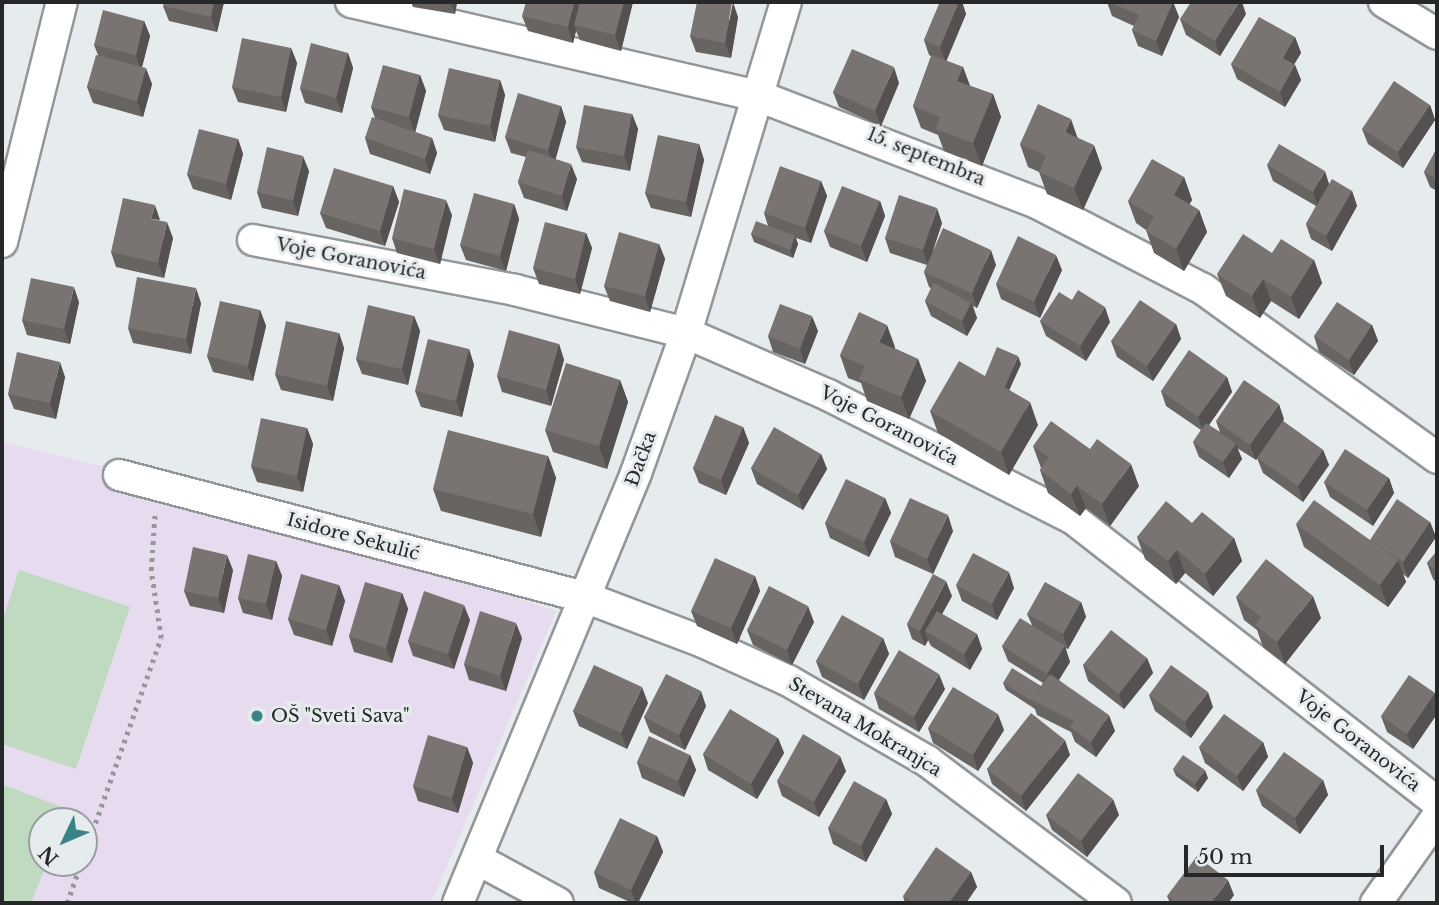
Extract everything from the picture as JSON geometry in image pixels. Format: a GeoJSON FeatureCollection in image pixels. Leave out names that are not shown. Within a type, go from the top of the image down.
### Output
{"type":"FeatureCollection","features":[{"type":"Feature","properties":{"kind":"street"},"geometry":{"type":"LineString","coordinates":[[2,242],[62,2]]}},
{"type":"Feature","properties":{"kind":"street","name":"15. septembra"},"geometry":{"type":"LineString","coordinates":[[351,2],[761,97],[1037,203],[1203,289],[1437,458]]}},
{"type":"Feature","properties":{"kind":"street","name":"Đačka"},"geometry":{"type":"LineString","coordinates":[[458,903],[587,598],[687,333],[761,97],[786,2]]}},
{"type":"Feature","properties":{"kind":"street"},"geometry":{"type":"LineString","coordinates":[[1384,2],[1437,34]]}},
{"type":"Feature","properties":{"kind":"street","name":"Voje Goranovića"},"geometry":{"type":"LineString","coordinates":[[253,240],[515,290],[687,333],[828,395],[1072,518],[1437,802]]}},
{"type":"Feature","properties":{"kind":"street","name":"Isidore Sekulić"},"geometry":{"type":"LineString","coordinates":[[119,475],[587,598]]}},
{"type":"Feature","properties":{"kind":"street","name":"Stevana Mokranjca"},"geometry":{"type":"LineString","coordinates":[[587,598],[801,687],[926,761],[1116,903]]}},
{"type":"Feature","properties":{"kind":"street"},"geometry":{"type":"LineString","coordinates":[[1376,903],[1437,817]]}},
{"type":"Feature","properties":{"kind":"street"},"geometry":{"type":"LineString","coordinates":[[477,859],[558,903]]}},
{"type":"Feature","properties":{"kind":"path"},"geometry":{"type":"LineString","coordinates":[[98,816],[161,638],[151,570],[158,486]]}},
{"type":"Feature","properties":{"kind":"path"},"geometry":{"type":"LineString","coordinates":[[67,903],[76,877]]}},
{"type":"Feature","properties":{"kind":"shaded area","name":"OŠ \"Sveti Sava\""},"geometry":{"type":"Polygon","coordinates":[[[2,442],[159,480],[556,611],[431,903],[2,903],[2,442]]]}},
{"type":"Feature","properties":{"kind":"green space"},"geometry":{"type":"Polygon","coordinates":[[[19,570],[130,607],[76,769],[2,744],[2,622],[19,570]]]}},
{"type":"Feature","properties":{"kind":"green space"},"geometry":{"type":"Polygon","coordinates":[[[2,784],[62,807],[28,807],[28,877],[41,877],[31,903],[2,903],[2,784]]]}},
{"type":"Feature","properties":{"kind":"building"},"geometry":{"type":"Polygon","coordinates":[[[164,2],[214,2],[211,17],[163,6],[164,2]]]}},
{"type":"Feature","properties":{"kind":"building"},"geometry":{"type":"Polygon","coordinates":[[[526,2],[574,2],[568,27],[522,16],[526,2]]]}},
{"type":"Feature","properties":{"kind":"building"},"geometry":{"type":"Polygon","coordinates":[[[580,2],[624,2],[615,35],[574,25],[580,2]]]}},
{"type":"Feature","properties":{"kind":"building"},"geometry":{"type":"Polygon","coordinates":[[[697,2],[732,2],[725,43],[690,36],[697,2]]]}},
{"type":"Feature","properties":{"kind":"building"},"geometry":{"type":"Polygon","coordinates":[[[940,2],[959,2],[940,47],[924,40],[940,2]]]}},
{"type":"Feature","properties":{"kind":"building"},"geometry":{"type":"Polygon","coordinates":[[[1109,2],[1173,2],[1156,41],[1132,30],[1139,15],[1109,2]]]}},
{"type":"Feature","properties":{"kind":"building"},"geometry":{"type":"Polygon","coordinates":[[[1191,2],[1239,2],[1215,41],[1180,19],[1191,2]]]}},
{"type":"Feature","properties":{"kind":"building"},"geometry":{"type":"Polygon","coordinates":[[[103,10],[144,21],[136,55],[94,45],[103,10]]]}},
{"type":"Feature","properties":{"kind":"building"},"geometry":{"type":"Polygon","coordinates":[[[1259,17],[1295,37],[1283,58],[1295,65],[1280,92],[1231,64],[1259,17]]]}},
{"type":"Feature","properties":{"kind":"building"},"geometry":{"type":"Polygon","coordinates":[[[242,38],[291,48],[281,97],[232,87],[242,38]]]}},
{"type":"Feature","properties":{"kind":"building"},"geometry":{"type":"Polygon","coordinates":[[[311,43],[348,53],[336,98],[300,88],[311,43]]]}},
{"type":"Feature","properties":{"kind":"building"},"geometry":{"type":"Polygon","coordinates":[[[852,49],[894,67],[875,111],[833,92],[852,49]]]}},
{"type":"Feature","properties":{"kind":"building"},"geometry":{"type":"Polygon","coordinates":[[[96,55],[146,68],[137,101],[87,87],[96,55]]]}},
{"type":"Feature","properties":{"kind":"building"},"geometry":{"type":"Polygon","coordinates":[[[932,55],[963,67],[957,81],[993,94],[973,143],[936,129],[940,117],[913,106],[932,55]]]}},
{"type":"Feature","properties":{"kind":"building"},"geometry":{"type":"Polygon","coordinates":[[[383,65],[420,75],[409,117],[371,107],[383,65]]]}},
{"type":"Feature","properties":{"kind":"building"},"geometry":{"type":"Polygon","coordinates":[[[449,68],[500,80],[490,126],[438,115],[449,68]]]}},
{"type":"Feature","properties":{"kind":"building"},"geometry":{"type":"Polygon","coordinates":[[[1394,81],[1430,105],[1398,152],[1362,129],[1394,81]]]}},
{"type":"Feature","properties":{"kind":"building"},"geometry":{"type":"Polygon","coordinates":[[[518,93],[561,106],[548,150],[505,137],[518,93]]]}},
{"type":"Feature","properties":{"kind":"building"},"geometry":{"type":"Polygon","coordinates":[[[1038,104],[1071,119],[1065,132],[1094,145],[1074,188],[1039,172],[1046,156],[1020,144],[1038,104]]]}},
{"type":"Feature","properties":{"kind":"building"},"geometry":{"type":"Polygon","coordinates":[[[584,105],[632,114],[624,156],[576,147],[584,105]]]}},
{"type":"Feature","properties":{"kind":"building"},"geometry":{"type":"Polygon","coordinates":[[[372,117],[432,138],[425,159],[365,138],[372,117]]]}},
{"type":"Feature","properties":{"kind":"building"},"geometry":{"type":"Polygon","coordinates":[[[199,129],[238,139],[226,184],[187,174],[199,129]]]}},
{"type":"Feature","properties":{"kind":"building"},"geometry":{"type":"Polygon","coordinates":[[[658,135],[699,144],[686,202],[645,193],[658,135]]]}},
{"type":"Feature","properties":{"kind":"building"},"geometry":{"type":"Polygon","coordinates":[[[1279,144],[1325,171],[1313,192],[1267,165],[1279,144]]]}},
{"type":"Feature","properties":{"kind":"building"},"geometry":{"type":"Polygon","coordinates":[[[267,147],[303,156],[293,201],[257,192],[267,147]]]}},
{"type":"Feature","properties":{"kind":"building"},"geometry":{"type":"Polygon","coordinates":[[[1437,148],[1437,179],[1424,172],[1437,148]]]}},
{"type":"Feature","properties":{"kind":"building"},"geometry":{"type":"Polygon","coordinates":[[[528,150],[571,164],[562,196],[518,182],[528,150]]]}},
{"type":"Feature","properties":{"kind":"building"},"geometry":{"type":"Polygon","coordinates":[[[1152,159],[1184,177],[1174,195],[1199,210],[1176,249],[1146,231],[1154,217],[1128,201],[1152,159]]]}},
{"type":"Feature","properties":{"kind":"building"},"geometry":{"type":"Polygon","coordinates":[[[780,166],[821,181],[805,228],[764,213],[780,166]]]}},
{"type":"Feature","properties":{"kind":"building"},"geometry":{"type":"Polygon","coordinates":[[[334,168],[393,186],[380,231],[320,213],[334,168]]]}},
{"type":"Feature","properties":{"kind":"building"},"geometry":{"type":"Polygon","coordinates":[[[1332,179],[1352,191],[1326,236],[1306,224],[1332,179]]]}},
{"type":"Feature","properties":{"kind":"building"},"geometry":{"type":"Polygon","coordinates":[[[842,186],[880,201],[861,246],[824,231],[842,186]]]}},
{"type":"Feature","properties":{"kind":"building"},"geometry":{"type":"Polygon","coordinates":[[[404,189],[446,200],[434,249],[392,238],[404,189]]]}},
{"type":"Feature","properties":{"kind":"building"},"geometry":{"type":"Polygon","coordinates":[[[474,193],[514,204],[500,256],[460,245],[474,193]]]}},
{"type":"Feature","properties":{"kind":"building"},"geometry":{"type":"Polygon","coordinates":[[[899,195],[937,208],[923,250],[885,238],[899,195]]]}},
{"type":"Feature","properties":{"kind":"building"},"geometry":{"type":"Polygon","coordinates":[[[123,198],[155,205],[151,219],[167,222],[158,263],[111,252],[123,198]]]}},
{"type":"Feature","properties":{"kind":"building"},"geometry":{"type":"Polygon","coordinates":[[[756,221],[795,236],[790,250],[751,234],[756,221]]]}},
{"type":"Feature","properties":{"kind":"building"},"geometry":{"type":"Polygon","coordinates":[[[545,222],[586,233],[575,279],[533,268],[545,222]]]}},
{"type":"Feature","properties":{"kind":"building"},"geometry":{"type":"Polygon","coordinates":[[[943,228],[991,250],[972,293],[924,272],[943,228]]]}},
{"type":"Feature","properties":{"kind":"building"},"geometry":{"type":"Polygon","coordinates":[[[619,232],[659,244],[645,296],[604,286],[619,232]]]}},
{"type":"Feature","properties":{"kind":"building"},"geometry":{"type":"Polygon","coordinates":[[[1243,234],[1272,253],[1281,239],[1314,260],[1291,297],[1263,279],[1252,296],[1217,274],[1243,234]]]}},
{"type":"Feature","properties":{"kind":"building"},"geometry":{"type":"Polygon","coordinates":[[[1018,236],[1056,255],[1034,302],[996,284],[1018,236]]]}},
{"type":"Feature","properties":{"kind":"building"},"geometry":{"type":"Polygon","coordinates":[[[137,277],[196,288],[186,339],[128,328],[137,277]]]}},
{"type":"Feature","properties":{"kind":"building"},"geometry":{"type":"Polygon","coordinates":[[[31,278],[74,287],[64,329],[22,320],[31,278]]]}},
{"type":"Feature","properties":{"kind":"building"},"geometry":{"type":"Polygon","coordinates":[[[934,283],[971,303],[962,321],[925,301],[934,283]]]}},
{"type":"Feature","properties":{"kind":"building"},"geometry":{"type":"Polygon","coordinates":[[[1078,290],[1105,307],[1080,346],[1040,321],[1059,292],[1072,300],[1078,290]]]}},
{"type":"Feature","properties":{"kind":"building"},"geometry":{"type":"Polygon","coordinates":[[[1140,300],[1176,324],[1147,366],[1111,341],[1140,300]]]}},
{"type":"Feature","properties":{"kind":"building"},"geometry":{"type":"Polygon","coordinates":[[[220,301],[260,310],[248,366],[207,356],[220,301]]]}},
{"type":"Feature","properties":{"kind":"building"},"geometry":{"type":"Polygon","coordinates":[[[1337,302],[1372,325],[1349,360],[1314,336],[1337,302]]]}},
{"type":"Feature","properties":{"kind":"building"},"geometry":{"type":"Polygon","coordinates":[[[780,304],[812,316],[800,349],[768,336],[780,304]]]}},
{"type":"Feature","properties":{"kind":"building"},"geometry":{"type":"Polygon","coordinates":[[[368,305],[414,316],[402,369],[356,359],[368,305]]]}},
{"type":"Feature","properties":{"kind":"building"},"geometry":{"type":"Polygon","coordinates":[[[859,312],[887,325],[879,342],[918,359],[901,397],[859,379],[865,366],[840,355],[859,312]]]}},
{"type":"Feature","properties":{"kind":"building"},"geometry":{"type":"Polygon","coordinates":[[[286,321],[339,333],[327,386],[275,374],[286,321]]]}},
{"type":"Feature","properties":{"kind":"building"},"geometry":{"type":"Polygon","coordinates":[[[509,330],[559,344],[546,390],[497,376],[509,330]]]}},
{"type":"Feature","properties":{"kind":"building"},"geometry":{"type":"Polygon","coordinates":[[[428,339],[469,349],[456,401],[415,391],[428,339]]]}},
{"type":"Feature","properties":{"kind":"building"},"geometry":{"type":"Polygon","coordinates":[[[997,347],[1018,356],[1005,387],[985,376],[997,347]]]}},
{"type":"Feature","properties":{"kind":"building"},"geometry":{"type":"Polygon","coordinates":[[[1189,350],[1227,377],[1198,417],[1161,391],[1189,350]]]}},
{"type":"Feature","properties":{"kind":"building"},"geometry":{"type":"Polygon","coordinates":[[[17,352],[60,362],[50,403],[8,394],[17,352]]]}},
{"type":"Feature","properties":{"kind":"building"},"geometry":{"type":"Polygon","coordinates":[[[959,361],[1030,402],[1001,452],[930,411],[959,361]]]}},
{"type":"Feature","properties":{"kind":"building"},"geometry":{"type":"Polygon","coordinates":[[[566,363],[620,380],[599,446],[545,430],[566,363]]]}},
{"type":"Feature","properties":{"kind":"building"},"geometry":{"type":"Polygon","coordinates":[[[1244,380],[1279,404],[1250,445],[1216,421],[1244,380]]]}},
{"type":"Feature","properties":{"kind":"building"},"geometry":{"type":"Polygon","coordinates":[[[715,415],[743,427],[721,480],[693,468],[715,415]]]}},
{"type":"Feature","properties":{"kind":"building"},"geometry":{"type":"Polygon","coordinates":[[[261,418],[307,428],[297,476],[251,466],[261,418]]]}},
{"type":"Feature","properties":{"kind":"building"},"geometry":{"type":"Polygon","coordinates":[[[1051,421],[1090,449],[1097,439],[1131,464],[1102,504],[1077,486],[1071,494],[1040,470],[1049,457],[1033,446],[1051,421]]]}},
{"type":"Feature","properties":{"kind":"building"},"geometry":{"type":"Polygon","coordinates":[[[1283,421],[1323,450],[1298,486],[1257,458],[1283,421]]]}},
{"type":"Feature","properties":{"kind":"building"},"geometry":{"type":"Polygon","coordinates":[[[1206,423],[1236,444],[1223,462],[1193,442],[1206,423]]]}},
{"type":"Feature","properties":{"kind":"building"},"geometry":{"type":"Polygon","coordinates":[[[774,427],[821,454],[798,495],[751,468],[774,427]]]}},
{"type":"Feature","properties":{"kind":"building"},"geometry":{"type":"Polygon","coordinates":[[[448,430],[548,456],[533,514],[433,489],[448,430]]]}},
{"type":"Feature","properties":{"kind":"building"},"geometry":{"type":"Polygon","coordinates":[[[1345,449],[1389,478],[1367,510],[1324,482],[1345,449]]]}},
{"type":"Feature","properties":{"kind":"building"},"geometry":{"type":"Polygon","coordinates":[[[846,479],[885,498],[864,542],[825,523],[846,479]]]}},
{"type":"Feature","properties":{"kind":"building"},"geometry":{"type":"Polygon","coordinates":[[[910,498],[948,515],[927,559],[890,541],[910,498]]]}},
{"type":"Feature","properties":{"kind":"building"},"geometry":{"type":"Polygon","coordinates":[[[1397,499],[1430,522],[1403,562],[1370,540],[1397,499]]]}},
{"type":"Feature","properties":{"kind":"building"},"geometry":{"type":"Polygon","coordinates":[[[1314,500],[1398,560],[1380,585],[1296,524],[1314,500]]]}},
{"type":"Feature","properties":{"kind":"building"},"geometry":{"type":"Polygon","coordinates":[[[1166,501],[1192,523],[1202,512],[1234,538],[1205,574],[1177,550],[1168,561],[1137,537],[1166,501]]]}},
{"type":"Feature","properties":{"kind":"building"},"geometry":{"type":"Polygon","coordinates":[[[193,547],[227,555],[218,598],[184,591],[193,547]]]}},
{"type":"Feature","properties":{"kind":"building"},"geometry":{"type":"Polygon","coordinates":[[[1437,551],[1437,572],[1427,563],[1437,551]]]}},
{"type":"Feature","properties":{"kind":"building"},"geometry":{"type":"Polygon","coordinates":[[[973,553],[1009,572],[992,604],[956,585],[973,553]]]}},
{"type":"Feature","properties":{"kind":"building"},"geometry":{"type":"Polygon","coordinates":[[[248,554],[276,561],[266,604],[238,598],[248,554]]]}},
{"type":"Feature","properties":{"kind":"building"},"geometry":{"type":"Polygon","coordinates":[[[715,558],[755,576],[731,628],[691,611],[715,558]]]}},
{"type":"Feature","properties":{"kind":"building"},"geometry":{"type":"Polygon","coordinates":[[[1266,559],[1313,596],[1277,642],[1255,625],[1261,617],[1236,597],[1266,559]]]}},
{"type":"Feature","properties":{"kind":"building"},"geometry":{"type":"Polygon","coordinates":[[[301,574],[339,585],[326,630],[288,619],[301,574]]]}},
{"type":"Feature","properties":{"kind":"building"},"geometry":{"type":"Polygon","coordinates":[[[933,574],[946,581],[920,631],[907,624],[933,574]]]}},
{"type":"Feature","properties":{"kind":"building"},"geometry":{"type":"Polygon","coordinates":[[[365,582],[402,593],[386,648],[349,636],[365,582]]]}},
{"type":"Feature","properties":{"kind":"building"},"geometry":{"type":"Polygon","coordinates":[[[1045,582],[1081,602],[1063,634],[1027,614],[1045,582]]]}},
{"type":"Feature","properties":{"kind":"building"},"geometry":{"type":"Polygon","coordinates":[[[769,586],[808,606],[787,650],[747,630],[769,586]]]}},
{"type":"Feature","properties":{"kind":"building"},"geometry":{"type":"Polygon","coordinates":[[[424,591],[464,605],[448,654],[408,641],[424,591]]]}},
{"type":"Feature","properties":{"kind":"building"},"geometry":{"type":"Polygon","coordinates":[[[480,611],[516,623],[500,676],[464,664],[480,611]]]}},
{"type":"Feature","properties":{"kind":"building"},"geometry":{"type":"Polygon","coordinates":[[[937,611],[977,634],[964,654],[925,631],[937,611]]]}},
{"type":"Feature","properties":{"kind":"building"},"geometry":{"type":"Polygon","coordinates":[[[842,615],[883,638],[858,684],[816,661],[842,615]]]}},
{"type":"Feature","properties":{"kind":"building"},"geometry":{"type":"Polygon","coordinates":[[[1020,618],[1065,646],[1047,674],[1002,646],[1020,618]]]}},
{"type":"Feature","properties":{"kind":"building"},"geometry":{"type":"Polygon","coordinates":[[[1111,630],[1147,658],[1119,694],[1083,665],[1111,630]]]}},
{"type":"Feature","properties":{"kind":"building"},"geometry":{"type":"Polygon","coordinates":[[[899,650],[939,674],[914,717],[874,693],[899,650]]]}},
{"type":"Feature","properties":{"kind":"building"},"geometry":{"type":"Polygon","coordinates":[[[594,665],[642,687],[621,733],[573,711],[594,665]]]}},
{"type":"Feature","properties":{"kind":"building"},"geometry":{"type":"Polygon","coordinates":[[[1171,665],[1208,692],[1185,722],[1149,695],[1171,665]]]}},
{"type":"Feature","properties":{"kind":"building"},"geometry":{"type":"Polygon","coordinates":[[[1012,668],[1041,686],[1032,701],[1003,683],[1012,668]]]}},
{"type":"Feature","properties":{"kind":"building"},"geometry":{"type":"Polygon","coordinates":[[[666,674],[701,691],[679,735],[644,717],[666,674]]]}},
{"type":"Feature","properties":{"kind":"building"},"geometry":{"type":"Polygon","coordinates":[[[1050,674],[1109,715],[1091,742],[1070,727],[1074,721],[1032,700],[1050,674]]]}},
{"type":"Feature","properties":{"kind":"building"},"geometry":{"type":"Polygon","coordinates":[[[1409,675],[1435,693],[1407,734],[1381,716],[1409,675]]]}},
{"type":"Feature","properties":{"kind":"building"},"geometry":{"type":"Polygon","coordinates":[[[953,687],[998,714],[973,755],[928,728],[953,687]]]}},
{"type":"Feature","properties":{"kind":"building"},"geometry":{"type":"Polygon","coordinates":[[[730,709],[778,738],[751,784],[703,754],[730,709]]]}},
{"type":"Feature","properties":{"kind":"building"},"geometry":{"type":"Polygon","coordinates":[[[1031,713],[1065,740],[1021,796],[987,769],[1031,713]]]}},
{"type":"Feature","properties":{"kind":"building"},"geometry":{"type":"Polygon","coordinates":[[[1224,714],[1263,742],[1237,776],[1199,747],[1224,714]]]}},
{"type":"Feature","properties":{"kind":"building"},"geometry":{"type":"Polygon","coordinates":[[[803,734],[840,756],[814,802],[777,781],[803,734]]]}},
{"type":"Feature","properties":{"kind":"building"},"geometry":{"type":"Polygon","coordinates":[[[428,735],[467,747],[452,798],[413,786],[428,735]]]}},
{"type":"Feature","properties":{"kind":"building"},"geometry":{"type":"Polygon","coordinates":[[[649,736],[690,755],[678,781],[637,762],[649,736]]]}},
{"type":"Feature","properties":{"kind":"building"},"geometry":{"type":"Polygon","coordinates":[[[1284,752],[1323,780],[1295,818],[1256,790],[1284,752]]]}},
{"type":"Feature","properties":{"kind":"building"},"geometry":{"type":"Polygon","coordinates":[[[1183,755],[1205,770],[1195,784],[1173,769],[1183,755]]]}},
{"type":"Feature","properties":{"kind":"building"},"geometry":{"type":"Polygon","coordinates":[[[1078,773],[1113,799],[1081,841],[1046,815],[1078,773]]]}},
{"type":"Feature","properties":{"kind":"building"},"geometry":{"type":"Polygon","coordinates":[[[854,781],[886,799],[861,846],[828,828],[854,781]]]}},
{"type":"Feature","properties":{"kind":"building"},"geometry":{"type":"Polygon","coordinates":[[[620,818],[657,836],[631,890],[594,872],[620,818]]]}},
{"type":"Feature","properties":{"kind":"building"},"geometry":{"type":"Polygon","coordinates":[[[936,847],[971,872],[949,903],[914,903],[903,896],[936,847]]]}},
{"type":"Feature","properties":{"kind":"building"},"geometry":{"type":"Polygon","coordinates":[[[1197,856],[1228,880],[1211,903],[1177,903],[1167,896],[1197,856]]]}},
{"type":"Feature","properties":{"kind":"place","name":"OŠ \"Sveti Sava\""},"geometry":{"type":"Point","coordinates":[257,716]}}]}
